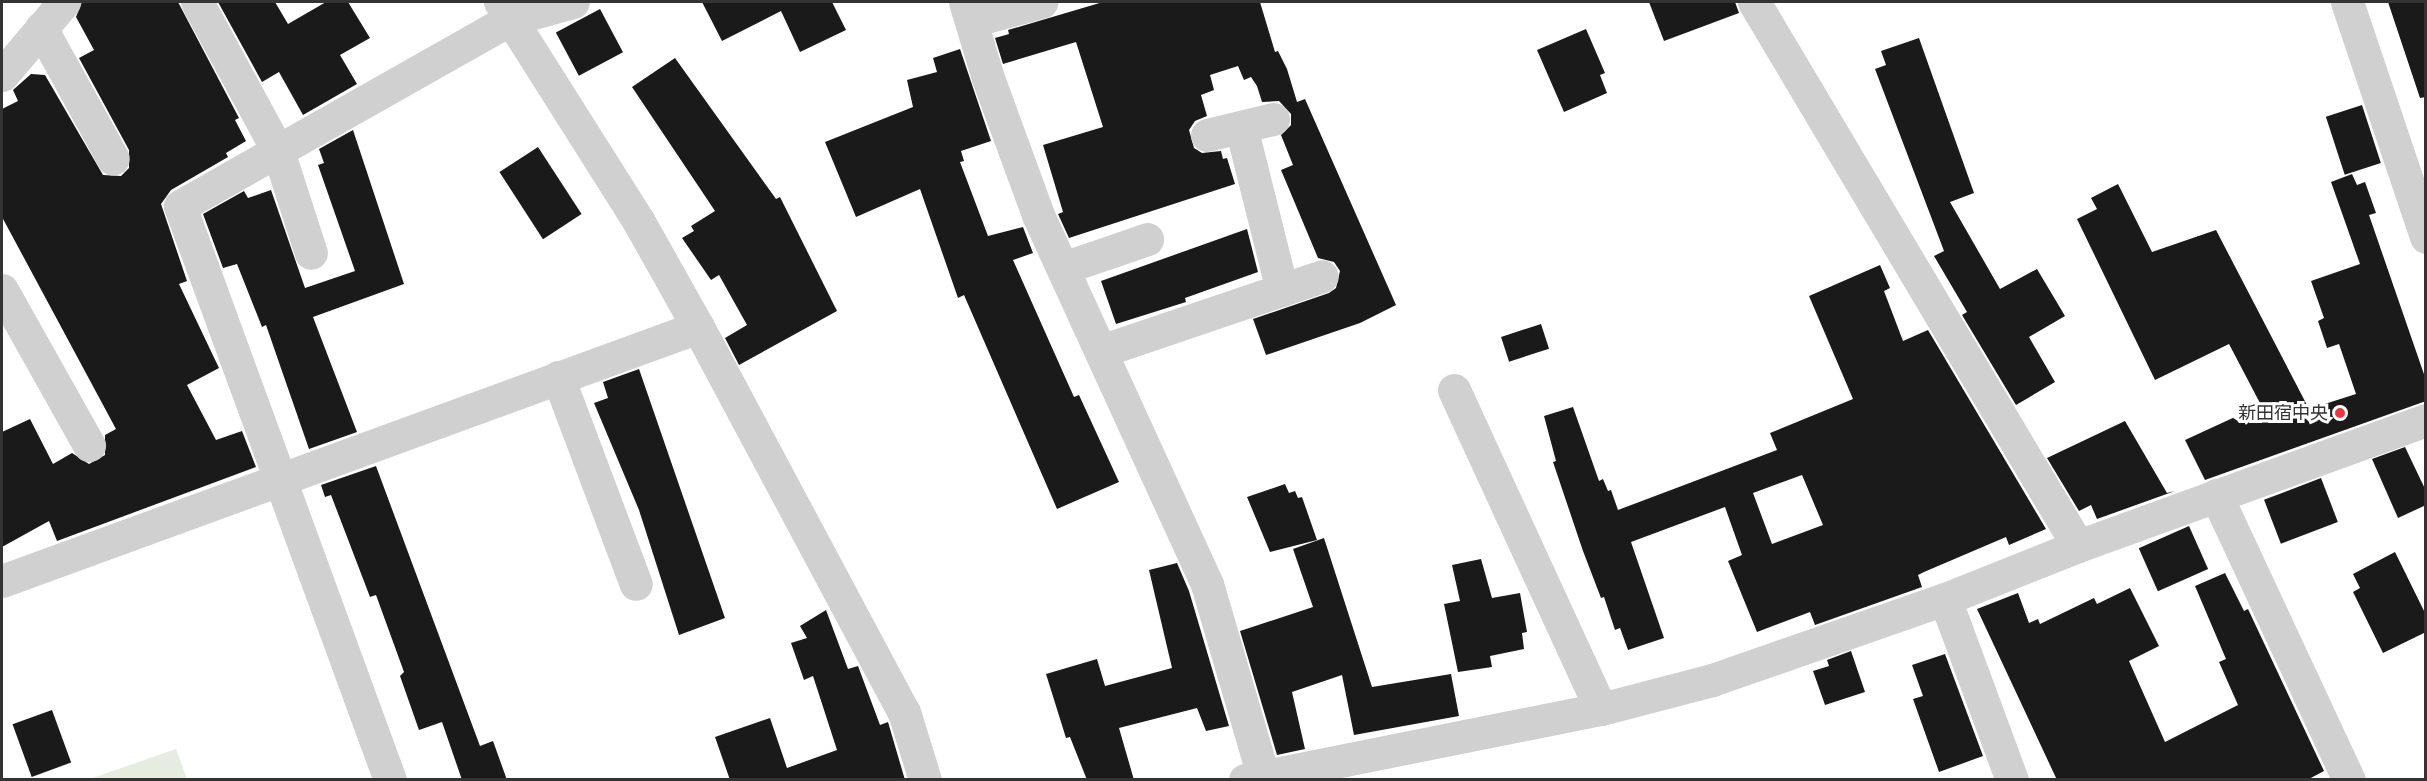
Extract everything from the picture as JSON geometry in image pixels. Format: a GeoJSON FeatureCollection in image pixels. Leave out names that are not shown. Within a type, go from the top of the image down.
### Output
{"type":"FeatureCollection","features":[{"type":"Feature","properties":{"kind":"street"},"geometry":{"type":"LineString","coordinates":[[6,62],[42,28],[64,2]]}},
{"type":"Feature","properties":{"kind":"street"},"geometry":{"type":"LineString","coordinates":[[197,2],[278,151],[310,252]]}},
{"type":"Feature","properties":{"kind":"street"},"geometry":{"type":"LineString","coordinates":[[390,780],[180,206],[278,151],[505,10],[573,2]]}},
{"type":"Feature","properties":{"kind":"street"},"geometry":{"type":"LineString","coordinates":[[1041,2],[968,11],[1038,215],[1207,584],[1254,777],[1297,775],[1601,709],[1712,680],[1945,599],[2078,546],[2426,420]]}},
{"type":"Feature","properties":{"kind":"street"},"geometry":{"type":"LineString","coordinates":[[1754,2],[2078,546]]}},
{"type":"Feature","properties":{"kind":"street"},"geometry":{"type":"LineString","coordinates":[[2347,2],[2426,237]]}},
{"type":"Feature","properties":{"kind":"street"},"geometry":{"type":"LineString","coordinates":[[505,10],[639,222],[698,327],[899,702],[925,780]]}},
{"type":"Feature","properties":{"kind":"street"},"geometry":{"type":"LineString","coordinates":[[42,28],[113,159]]}},
{"type":"Feature","properties":{"kind":"street"},"geometry":{"type":"LineString","coordinates":[[1208,135],[1273,119]]}},
{"type":"Feature","properties":{"kind":"street"},"geometry":{"type":"LineString","coordinates":[[1241,127],[1282,290]]}},
{"type":"Feature","properties":{"kind":"street"},"geometry":{"type":"LineString","coordinates":[[1064,268],[1147,239]]}},
{"type":"Feature","properties":{"kind":"street"},"geometry":{"type":"LineString","coordinates":[[1101,351],[1322,276]]}},
{"type":"Feature","properties":{"kind":"street"},"geometry":{"type":"LineString","coordinates":[[2,290],[89,445]]}},
{"type":"Feature","properties":{"kind":"street"},"geometry":{"type":"LineString","coordinates":[[2,581],[698,327]]}},
{"type":"Feature","properties":{"kind":"street"},"geometry":{"type":"LineString","coordinates":[[558,377],[636,584]]}},
{"type":"Feature","properties":{"kind":"street"},"geometry":{"type":"LineString","coordinates":[[1454,390],[1601,709]]}},
{"type":"Feature","properties":{"kind":"street"},"geometry":{"type":"LineString","coordinates":[[2216,495],[2349,780]]}},
{"type":"Feature","properties":{"kind":"street"},"geometry":{"type":"LineString","coordinates":[[1945,599],[2012,780]]}},
{"type":"Feature","properties":{"kind":"shaded area"},"geometry":{"type":"Polygon","coordinates":[[[176,749],[187,779],[90,779],[176,749]]]}},
{"type":"Feature","properties":{"kind":"building"},"geometry":{"type":"Polygon","coordinates":[[[82,2],[178,2],[239,118],[235,120],[246,141],[226,153],[228,157],[171,190],[161,204],[187,281],[179,284],[219,368],[187,385],[216,440],[242,431],[256,467],[57,541],[49,521],[2,547],[2,432],[30,419],[53,464],[72,453],[89,464],[105,455],[105,435],[116,429],[2,217],[2,109],[18,101],[13,90],[31,74],[45,75],[103,175],[121,176],[129,168],[129,150],[79,58],[94,50],[76,17],[82,2]]]}},
{"type":"Feature","properties":{"kind":"building"},"geometry":{"type":"Polygon","coordinates":[[[218,2],[275,2],[288,24],[326,2],[348,2],[370,38],[340,55],[357,84],[303,115],[279,72],[262,82],[218,2]]]}},
{"type":"Feature","properties":{"kind":"building"},"geometry":{"type":"Polygon","coordinates":[[[702,2],[832,2],[846,30],[800,52],[781,11],[722,41],[702,2]]]}},
{"type":"Feature","properties":{"kind":"building"},"geometry":{"type":"Polygon","coordinates":[[[1103,2],[1260,2],[1275,52],[1278,51],[1287,69],[1297,102],[1305,99],[1396,305],[1360,323],[1266,355],[1253,319],[1329,293],[1336,288],[1340,271],[1334,262],[1318,258],[1281,170],[1293,165],[1281,135],[1291,125],[1291,114],[1279,101],[1262,102],[1257,86],[1251,77],[1244,80],[1238,66],[1210,75],[1214,90],[1201,95],[1207,116],[1195,121],[1189,130],[1194,148],[1202,153],[1221,151],[1223,159],[1227,158],[1235,184],[1069,238],[1058,214],[1063,212],[1043,145],[1103,127],[1076,42],[1003,64],[995,38],[1009,34],[1008,30],[1103,2]]]}},
{"type":"Feature","properties":{"kind":"building"},"geometry":{"type":"Polygon","coordinates":[[[1649,2],[1735,2],[1739,13],[1664,41],[1649,2]]]}},
{"type":"Feature","properties":{"kind":"building"},"geometry":{"type":"Polygon","coordinates":[[[2388,2],[2426,2],[2426,97],[2420,98],[2388,2]]]}},
{"type":"Feature","properties":{"kind":"building"},"geometry":{"type":"Polygon","coordinates":[[[600,9],[623,52],[579,76],[556,32],[600,9]]]}},
{"type":"Feature","properties":{"kind":"building"},"geometry":{"type":"Polygon","coordinates":[[[1586,29],[1605,73],[1600,75],[1607,93],[1564,112],[1537,50],[1586,29]]]}},
{"type":"Feature","properties":{"kind":"building"},"geometry":{"type":"Polygon","coordinates":[[[1919,38],[1974,193],[1950,202],[2000,289],[2037,269],[2065,316],[2029,337],[2055,382],[2016,405],[1962,315],[1967,312],[1934,256],[1944,251],[1875,69],[1886,65],[1881,51],[1919,38]]]}},
{"type":"Feature","properties":{"kind":"building"},"geometry":{"type":"Polygon","coordinates":[[[960,49],[991,141],[961,151],[964,161],[960,162],[988,236],[1023,227],[1033,253],[1013,260],[1074,397],[1079,395],[1119,482],[1057,509],[964,295],[958,298],[920,189],[856,217],[825,142],[913,107],[907,80],[937,72],[933,58],[960,49]]]}},
{"type":"Feature","properties":{"kind":"building"},"geometry":{"type":"Polygon","coordinates":[[[675,58],[776,199],[780,197],[837,311],[739,365],[725,338],[747,325],[719,275],[711,280],[682,238],[694,231],[691,226],[715,211],[632,87],[675,58]]]}},
{"type":"Feature","properties":{"kind":"building"},"geometry":{"type":"Polygon","coordinates":[[[2362,105],[2381,163],[2345,175],[2326,117],[2362,105]]]}},
{"type":"Feature","properties":{"kind":"building"},"geometry":{"type":"Polygon","coordinates":[[[353,130],[404,284],[313,317],[357,432],[309,449],[266,325],[262,327],[237,264],[223,268],[203,214],[244,191],[248,198],[271,190],[305,288],[355,271],[318,165],[324,163],[319,149],[353,130]]]}},
{"type":"Feature","properties":{"kind":"building"},"geometry":{"type":"Polygon","coordinates":[[[538,147],[582,214],[543,239],[499,172],[538,147]]]}},
{"type":"Feature","properties":{"kind":"building"},"geometry":{"type":"Polygon","coordinates":[[[2352,174],[2357,185],[2365,182],[2376,213],[2369,215],[2426,380],[2426,401],[2205,480],[2185,440],[2261,405],[2229,344],[2155,380],[2077,219],[2097,209],[2091,198],[2118,184],[2152,252],[2216,230],[2309,409],[2356,394],[2339,344],[2327,348],[2318,321],[2324,318],[2311,281],[2360,264],[2331,182],[2352,174]]]}},
{"type":"Feature","properties":{"kind":"building"},"geometry":{"type":"Polygon","coordinates":[[[1247,229],[1258,272],[1185,298],[1186,302],[1116,324],[1101,281],[1247,229]]]}},
{"type":"Feature","properties":{"kind":"building"},"geometry":{"type":"Polygon","coordinates":[[[1880,265],[1890,288],[1884,291],[1903,341],[1928,330],[2046,529],[2009,545],[2006,537],[1924,572],[1918,575],[1922,587],[1815,625],[1810,612],[1757,632],[1728,561],[1742,555],[1725,507],[1631,542],[1664,638],[1628,650],[1620,628],[1615,630],[1604,597],[1601,598],[1583,551],[1553,462],[1556,461],[1544,416],[1573,407],[1599,481],[1603,479],[1608,491],[1611,490],[1618,510],[1777,450],[1770,433],[1853,399],[1809,296],[1880,265]],[[1802,475],[1753,493],[1772,544],[1823,525],[1802,475]]]}},
{"type":"Feature","properties":{"kind":"building"},"geometry":{"type":"Polygon","coordinates":[[[1541,324],[1549,349],[1509,362],[1501,337],[1541,324]]]}},
{"type":"Feature","properties":{"kind":"building"},"geometry":{"type":"Polygon","coordinates":[[[639,369],[725,618],[679,635],[639,510],[594,403],[608,398],[603,382],[639,369]]]}},
{"type":"Feature","properties":{"kind":"building"},"geometry":{"type":"Polygon","coordinates":[[[2125,421],[2167,493],[2175,491],[2097,519],[2091,505],[2079,511],[2047,458],[2125,421]]]}},
{"type":"Feature","properties":{"kind":"building"},"geometry":{"type":"Polygon","coordinates":[[[2405,447],[2426,491],[2426,505],[2398,518],[2372,459],[2405,447]]]}},
{"type":"Feature","properties":{"kind":"building"},"geometry":{"type":"Polygon","coordinates":[[[376,466],[480,746],[493,741],[507,780],[462,780],[442,722],[419,730],[400,676],[404,672],[376,595],[370,597],[331,495],[325,497],[321,485],[376,466]]]}},
{"type":"Feature","properties":{"kind":"building"},"geometry":{"type":"Polygon","coordinates":[[[2321,478],[2338,522],[2281,544],[2264,500],[2321,478]]]}},
{"type":"Feature","properties":{"kind":"building"},"geometry":{"type":"Polygon","coordinates":[[[1285,484],[1289,493],[1295,491],[1298,498],[1302,497],[1317,540],[1270,552],[1247,497],[1285,484]]]}},
{"type":"Feature","properties":{"kind":"building"},"geometry":{"type":"Polygon","coordinates":[[[2189,526],[2208,569],[2158,591],[2139,548],[2189,526]]]}},
{"type":"Feature","properties":{"kind":"building"},"geometry":{"type":"Polygon","coordinates":[[[1324,538],[1372,687],[1451,674],[1459,716],[1354,735],[1342,675],[1292,692],[1305,749],[1277,755],[1240,631],[1313,607],[1293,549],[1324,538]]]}},
{"type":"Feature","properties":{"kind":"building"},"geometry":{"type":"Polygon","coordinates":[[[2395,552],[2426,615],[2426,632],[2383,653],[2353,592],[2360,588],[2353,574],[2395,552]]]}},
{"type":"Feature","properties":{"kind":"building"},"geometry":{"type":"Polygon","coordinates":[[[1481,559],[1492,598],[1520,593],[1527,632],[1522,633],[1524,649],[1490,656],[1492,667],[1458,672],[1444,604],[1460,601],[1452,565],[1481,559]]]}},
{"type":"Feature","properties":{"kind":"building"},"geometry":{"type":"Polygon","coordinates":[[[1177,563],[1189,591],[1229,726],[1206,731],[1197,708],[1119,728],[1134,780],[1087,780],[1070,737],[1066,738],[1046,674],[1097,659],[1105,686],[1172,668],[1149,570],[1177,563]]]}},
{"type":"Feature","properties":{"kind":"building"},"geometry":{"type":"Polygon","coordinates":[[[2225,573],[2244,611],[2248,609],[2324,771],[2307,780],[2057,780],[1977,609],[2018,593],[2029,623],[2038,619],[2040,624],[2094,598],[2097,604],[2130,588],[2159,646],[2129,661],[2165,742],[2238,705],[2219,662],[2226,659],[2195,586],[2225,573]]]}},
{"type":"Feature","properties":{"kind":"building"},"geometry":{"type":"Polygon","coordinates":[[[826,610],[848,669],[858,666],[880,725],[888,722],[905,780],[730,780],[715,737],[770,718],[787,768],[837,750],[813,676],[804,680],[791,643],[807,638],[800,626],[826,610]]]}},
{"type":"Feature","properties":{"kind":"building"},"geometry":{"type":"Polygon","coordinates":[[[1851,651],[1865,692],[1825,705],[1813,671],[1829,666],[1827,660],[1851,651]]]}},
{"type":"Feature","properties":{"kind":"building"},"geometry":{"type":"Polygon","coordinates":[[[1945,654],[1983,756],[1939,772],[1913,699],[1923,696],[1912,665],[1945,654]]]}},
{"type":"Feature","properties":{"kind":"building"},"geometry":{"type":"Polygon","coordinates":[[[52,710],[71,763],[32,777],[13,724],[52,710]]]}},
{"type":"Feature","properties":{"kind":"place","name":"新田宿中央"},"geometry":{"type":"Point","coordinates":[2340,413]}}]}
